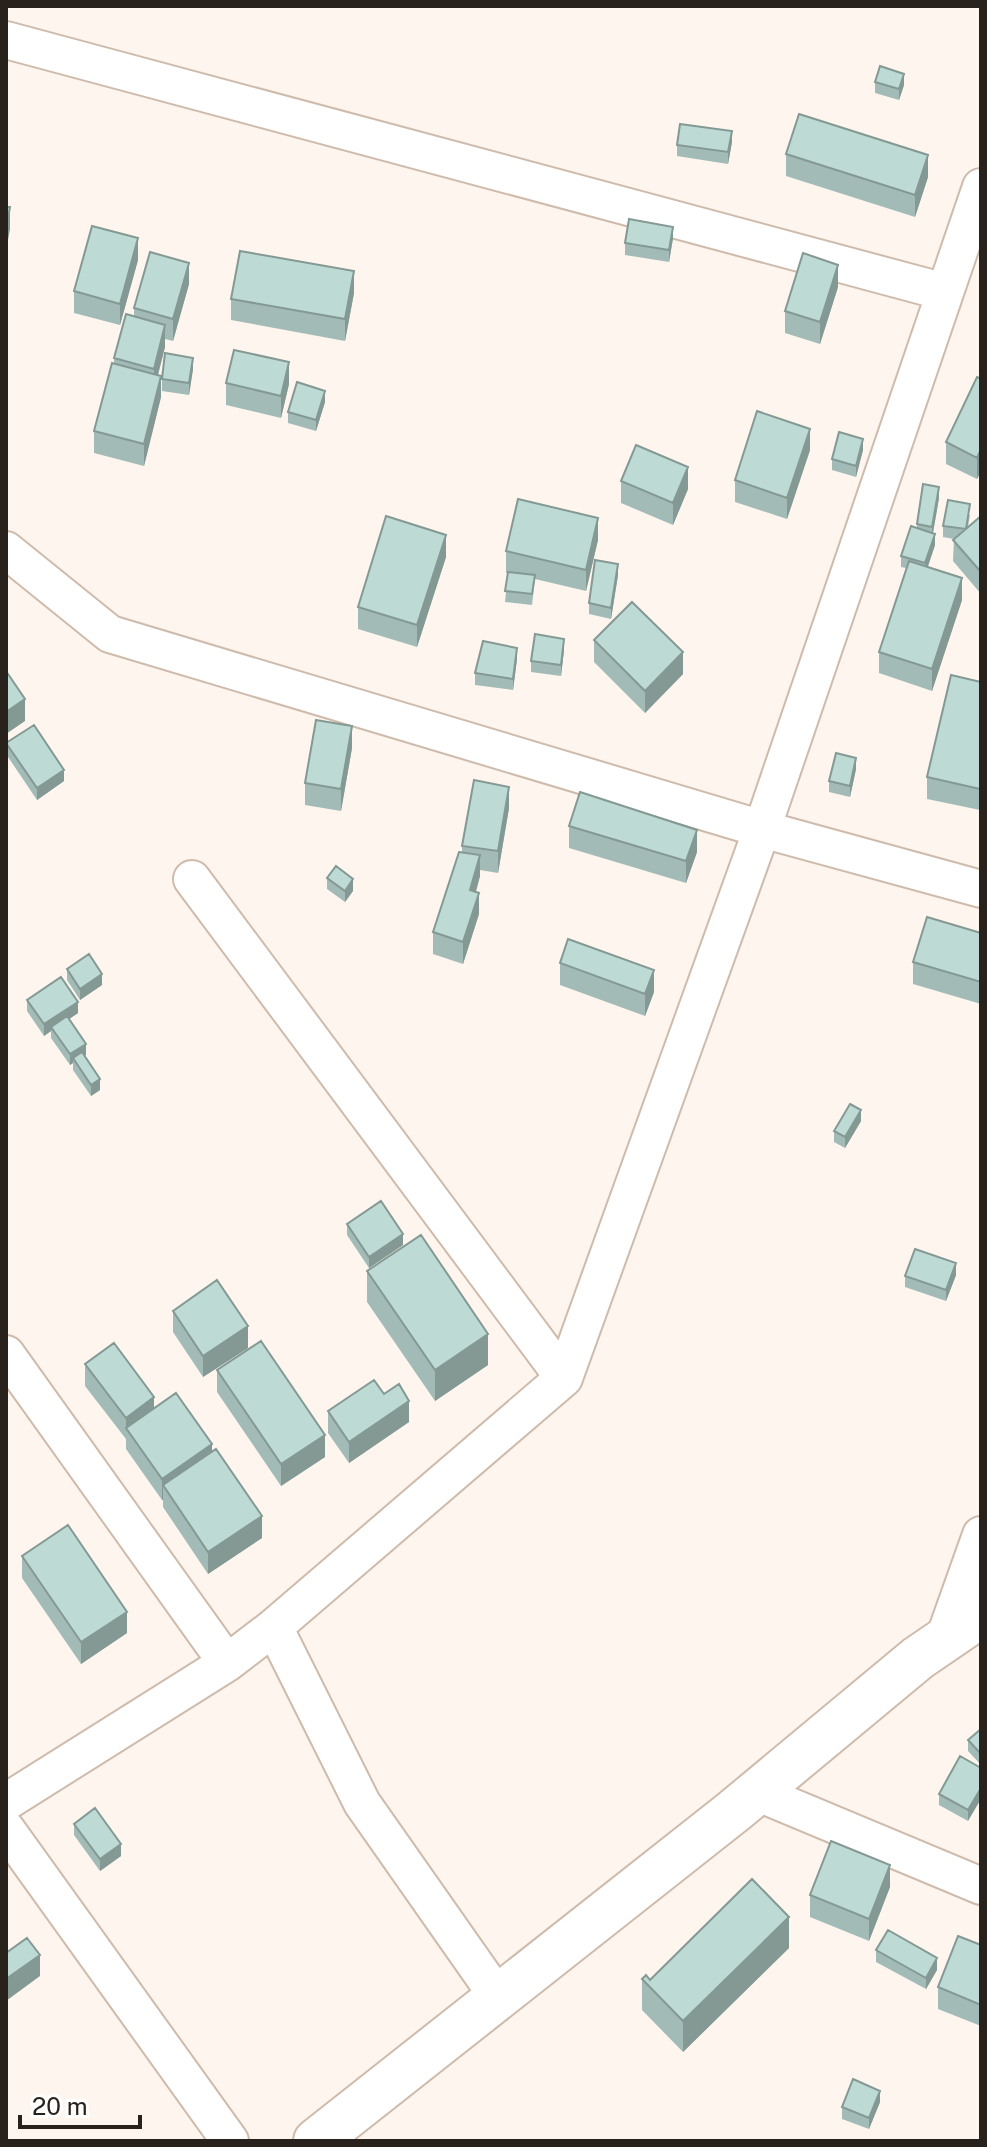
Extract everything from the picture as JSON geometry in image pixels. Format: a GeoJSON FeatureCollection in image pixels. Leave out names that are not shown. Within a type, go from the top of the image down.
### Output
{"type":"FeatureCollection","features":[{"type":"Feature","properties":{"kind":"street"},"geometry":{"type":"LineString","coordinates":[[6,40],[945,292]]}},
{"type":"Feature","properties":{"kind":"street"},"geometry":{"type":"LineString","coordinates":[[6,1802],[227,1663],[274,1627],[564,1378],[762,829],[981,187]]}},
{"type":"Feature","properties":{"kind":"street"},"geometry":{"type":"LineString","coordinates":[[6,550],[110,634],[762,829],[981,889]]}},
{"type":"Feature","properties":{"kind":"street"},"geometry":{"type":"LineString","coordinates":[[192,879],[564,1378]]}},
{"type":"Feature","properties":{"kind":"street"},"geometry":{"type":"LineString","coordinates":[[6,1354],[227,1663]]}},
{"type":"Feature","properties":{"kind":"street"},"geometry":{"type":"LineString","coordinates":[[944,1639],[981,1535]]}},
{"type":"Feature","properties":{"kind":"street"},"geometry":{"type":"LineString","coordinates":[[316,2141],[756,1792],[918,1658],[981,1615]]}},
{"type":"Feature","properties":{"kind":"street"},"geometry":{"type":"LineString","coordinates":[[274,1627],[362,1803],[498,1997]]}},
{"type":"Feature","properties":{"kind":"street"},"geometry":{"type":"LineString","coordinates":[[756,1792],[981,1886]]}},
{"type":"Feature","properties":{"kind":"street"},"geometry":{"type":"LineString","coordinates":[[6,1829],[230,2141]]}},
{"type":"Feature","properties":{"kind":"building"},"geometry":{"type":"Polygon","coordinates":[[[880,66],[904,74],[899,89],[875,82],[880,66]]]}},
{"type":"Feature","properties":{"kind":"building"},"geometry":{"type":"Polygon","coordinates":[[[799,114],[928,155],[915,195],[786,154],[799,114]]]}},
{"type":"Feature","properties":{"kind":"building"},"geometry":{"type":"Polygon","coordinates":[[[680,124],[732,131],[728,152],[677,145],[680,124]]]}},
{"type":"Feature","properties":{"kind":"building"},"geometry":{"type":"Polygon","coordinates":[[[6,207],[10,207],[6,230],[6,207]]]}},
{"type":"Feature","properties":{"kind":"building"},"geometry":{"type":"Polygon","coordinates":[[[629,219],[673,227],[669,250],[625,243],[629,219]]]}},
{"type":"Feature","properties":{"kind":"building"},"geometry":{"type":"Polygon","coordinates":[[[92,226],[138,238],[120,304],[74,291],[92,226]]]}},
{"type":"Feature","properties":{"kind":"building"},"geometry":{"type":"Polygon","coordinates":[[[240,251],[354,271],[345,319],[231,299],[240,251]]]}},
{"type":"Feature","properties":{"kind":"building"},"geometry":{"type":"Polygon","coordinates":[[[150,252],[189,263],[173,319],[134,308],[150,252]]]}},
{"type":"Feature","properties":{"kind":"building"},"geometry":{"type":"Polygon","coordinates":[[[803,253],[838,265],[820,322],[785,311],[803,253]]]}},
{"type":"Feature","properties":{"kind":"building"},"geometry":{"type":"Polygon","coordinates":[[[126,314],[165,325],[154,369],[114,358],[126,314]]]}},
{"type":"Feature","properties":{"kind":"building"},"geometry":{"type":"Polygon","coordinates":[[[234,350],[289,362],[281,396],[226,383],[234,350]]]}},
{"type":"Feature","properties":{"kind":"building"},"geometry":{"type":"Polygon","coordinates":[[[165,353],[193,358],[189,383],[162,379],[165,353]]]}},
{"type":"Feature","properties":{"kind":"building"},"geometry":{"type":"Polygon","coordinates":[[[112,363],[161,376],[144,444],[94,431],[112,363]]]}},
{"type":"Feature","properties":{"kind":"building"},"geometry":{"type":"Polygon","coordinates":[[[977,377],[981,379],[981,449],[977,458],[946,442],[977,377]]]}},
{"type":"Feature","properties":{"kind":"building"},"geometry":{"type":"Polygon","coordinates":[[[297,382],[325,391],[316,420],[288,412],[297,382]]]}},
{"type":"Feature","properties":{"kind":"building"},"geometry":{"type":"Polygon","coordinates":[[[757,411],[810,429],[787,498],[735,480],[757,411]]]}},
{"type":"Feature","properties":{"kind":"building"},"geometry":{"type":"Polygon","coordinates":[[[839,432],[863,439],[856,466],[832,459],[839,432]]]}},
{"type":"Feature","properties":{"kind":"building"},"geometry":{"type":"Polygon","coordinates":[[[636,445],[688,467],[673,503],[621,481],[636,445]]]}},
{"type":"Feature","properties":{"kind":"building"},"geometry":{"type":"Polygon","coordinates":[[[923,484],[939,487],[932,527],[917,524],[923,484]]]}},
{"type":"Feature","properties":{"kind":"building"},"geometry":{"type":"Polygon","coordinates":[[[518,499],[598,518],[586,570],[506,551],[518,499]]]}},
{"type":"Feature","properties":{"kind":"building"},"geometry":{"type":"Polygon","coordinates":[[[948,500],[970,504],[966,529],[943,526],[948,500]]]}},
{"type":"Feature","properties":{"kind":"building"},"geometry":{"type":"Polygon","coordinates":[[[386,516],[446,535],[417,625],[358,607],[386,516]]]}},
{"type":"Feature","properties":{"kind":"building"},"geometry":{"type":"Polygon","coordinates":[[[981,516],[981,572],[953,540],[981,516]]]}},
{"type":"Feature","properties":{"kind":"building"},"geometry":{"type":"Polygon","coordinates":[[[911,526],[935,534],[925,563],[901,556],[911,526]]]}},
{"type":"Feature","properties":{"kind":"building"},"geometry":{"type":"Polygon","coordinates":[[[595,560],[618,564],[611,608],[589,603],[595,560]]]}},
{"type":"Feature","properties":{"kind":"building"},"geometry":{"type":"Polygon","coordinates":[[[909,561],[962,578],[932,669],[879,652],[909,561]]]}},
{"type":"Feature","properties":{"kind":"building"},"geometry":{"type":"Polygon","coordinates":[[[508,572],[535,575],[532,594],[505,591],[508,572]]]}},
{"type":"Feature","properties":{"kind":"building"},"geometry":{"type":"Polygon","coordinates":[[[632,602],[683,652],[645,691],[594,640],[632,602]]]}},
{"type":"Feature","properties":{"kind":"building"},"geometry":{"type":"Polygon","coordinates":[[[535,634],[564,639],[561,665],[531,661],[535,634]]]}},
{"type":"Feature","properties":{"kind":"building"},"geometry":{"type":"Polygon","coordinates":[[[483,641],[517,648],[513,679],[475,673],[483,641]]]}},
{"type":"Feature","properties":{"kind":"building"},"geometry":{"type":"Polygon","coordinates":[[[6,671],[25,699],[6,712],[6,671]]]}},
{"type":"Feature","properties":{"kind":"building"},"geometry":{"type":"Polygon","coordinates":[[[951,675],[981,682],[980,789],[927,777],[951,675]]]}},
{"type":"Feature","properties":{"kind":"building"},"geometry":{"type":"Polygon","coordinates":[[[316,720],[352,726],[341,789],[305,783],[316,720]]]}},
{"type":"Feature","properties":{"kind":"building"},"geometry":{"type":"Polygon","coordinates":[[[34,725],[64,770],[37,788],[6,743],[34,725]]]}},
{"type":"Feature","properties":{"kind":"building"},"geometry":{"type":"Polygon","coordinates":[[[836,753],[856,758],[850,786],[829,781],[836,753]]]}},
{"type":"Feature","properties":{"kind":"building"},"geometry":{"type":"Polygon","coordinates":[[[474,780],[509,787],[498,851],[462,846],[474,780]]]}},
{"type":"Feature","properties":{"kind":"building"},"geometry":{"type":"Polygon","coordinates":[[[580,792],[697,830],[686,861],[569,826],[580,792]]]}},
{"type":"Feature","properties":{"kind":"building"},"geometry":{"type":"Polygon","coordinates":[[[459,852],[480,855],[470,890],[479,893],[463,942],[433,932],[459,852]]]}},
{"type":"Feature","properties":{"kind":"building"},"geometry":{"type":"Polygon","coordinates":[[[336,866],[353,879],[345,891],[327,878],[336,866]]]}},
{"type":"Feature","properties":{"kind":"building"},"geometry":{"type":"Polygon","coordinates":[[[927,917],[981,933],[981,982],[913,962],[927,917]]]}},
{"type":"Feature","properties":{"kind":"building"},"geometry":{"type":"Polygon","coordinates":[[[568,939],[654,970],[645,994],[560,963],[568,939]]]}},
{"type":"Feature","properties":{"kind":"building"},"geometry":{"type":"Polygon","coordinates":[[[89,954],[102,974],[80,989],[67,969],[89,954]]]}},
{"type":"Feature","properties":{"kind":"building"},"geometry":{"type":"Polygon","coordinates":[[[61,977],[78,1002],[44,1024],[27,1000],[61,977]]]}},
{"type":"Feature","properties":{"kind":"building"},"geometry":{"type":"Polygon","coordinates":[[[67,1016],[86,1044],[70,1054],[51,1027],[67,1016]]]}},
{"type":"Feature","properties":{"kind":"building"},"geometry":{"type":"Polygon","coordinates":[[[82,1052],[100,1079],[91,1085],[73,1058],[82,1052]]]}},
{"type":"Feature","properties":{"kind":"building"},"geometry":{"type":"Polygon","coordinates":[[[850,1104],[861,1110],[845,1137],[834,1131],[850,1104]]]}},
{"type":"Feature","properties":{"kind":"building"},"geometry":{"type":"Polygon","coordinates":[[[381,1201],[403,1234],[369,1257],[347,1224],[381,1201]]]}},
{"type":"Feature","properties":{"kind":"building"},"geometry":{"type":"Polygon","coordinates":[[[421,1235],[488,1334],[435,1370],[367,1271],[421,1235]]]}},
{"type":"Feature","properties":{"kind":"building"},"geometry":{"type":"Polygon","coordinates":[[[915,1249],[956,1263],[946,1290],[905,1276],[915,1249]]]}},
{"type":"Feature","properties":{"kind":"building"},"geometry":{"type":"Polygon","coordinates":[[[217,1280],[248,1326],[203,1356],[173,1311],[217,1280]]]}},
{"type":"Feature","properties":{"kind":"building"},"geometry":{"type":"Polygon","coordinates":[[[261,1341],[325,1435],[281,1464],[217,1370],[261,1341]]]}},
{"type":"Feature","properties":{"kind":"building"},"geometry":{"type":"Polygon","coordinates":[[[114,1343],[154,1397],[126,1418],[85,1364],[114,1343]]]}},
{"type":"Feature","properties":{"kind":"building"},"geometry":{"type":"Polygon","coordinates":[[[374,1380],[384,1394],[399,1384],[409,1401],[349,1442],[328,1411],[374,1380]]]}},
{"type":"Feature","properties":{"kind":"building"},"geometry":{"type":"Polygon","coordinates":[[[176,1393],[212,1444],[162,1479],[126,1428],[176,1393]]]}},
{"type":"Feature","properties":{"kind":"building"},"geometry":{"type":"Polygon","coordinates":[[[216,1449],[262,1516],[208,1552],[163,1485],[216,1449]]]}},
{"type":"Feature","properties":{"kind":"building"},"geometry":{"type":"Polygon","coordinates":[[[68,1525],[127,1612],[81,1642],[22,1556],[68,1525]]]}},
{"type":"Feature","properties":{"kind":"building"},"geometry":{"type":"Polygon","coordinates":[[[981,1729],[981,1754],[968,1740],[981,1729]]]}},
{"type":"Feature","properties":{"kind":"building"},"geometry":{"type":"Polygon","coordinates":[[[960,1756],[981,1768],[981,1788],[968,1810],[939,1794],[960,1756]]]}},
{"type":"Feature","properties":{"kind":"building"},"geometry":{"type":"Polygon","coordinates":[[[95,1808],[121,1844],[100,1859],[74,1824],[95,1808]]]}},
{"type":"Feature","properties":{"kind":"building"},"geometry":{"type":"Polygon","coordinates":[[[831,1841],[890,1865],[869,1919],[810,1895],[831,1841]]]}},
{"type":"Feature","properties":{"kind":"building"},"geometry":{"type":"Polygon","coordinates":[[[752,1879],[789,1917],[683,2021],[642,1979],[646,1975],[650,1980],[752,1879]]]}},
{"type":"Feature","properties":{"kind":"building"},"geometry":{"type":"Polygon","coordinates":[[[888,1930],[937,1958],[926,1978],[876,1950],[888,1930]]]}},
{"type":"Feature","properties":{"kind":"building"},"geometry":{"type":"Polygon","coordinates":[[[958,1936],[981,1945],[981,2005],[938,1987],[958,1936]]]}},
{"type":"Feature","properties":{"kind":"building"},"geometry":{"type":"Polygon","coordinates":[[[27,1938],[40,1955],[6,1979],[6,1953],[27,1938]]]}},
{"type":"Feature","properties":{"kind":"building"},"geometry":{"type":"Polygon","coordinates":[[[853,2079],[880,2091],[869,2118],[842,2107],[853,2079]]]}}]}
